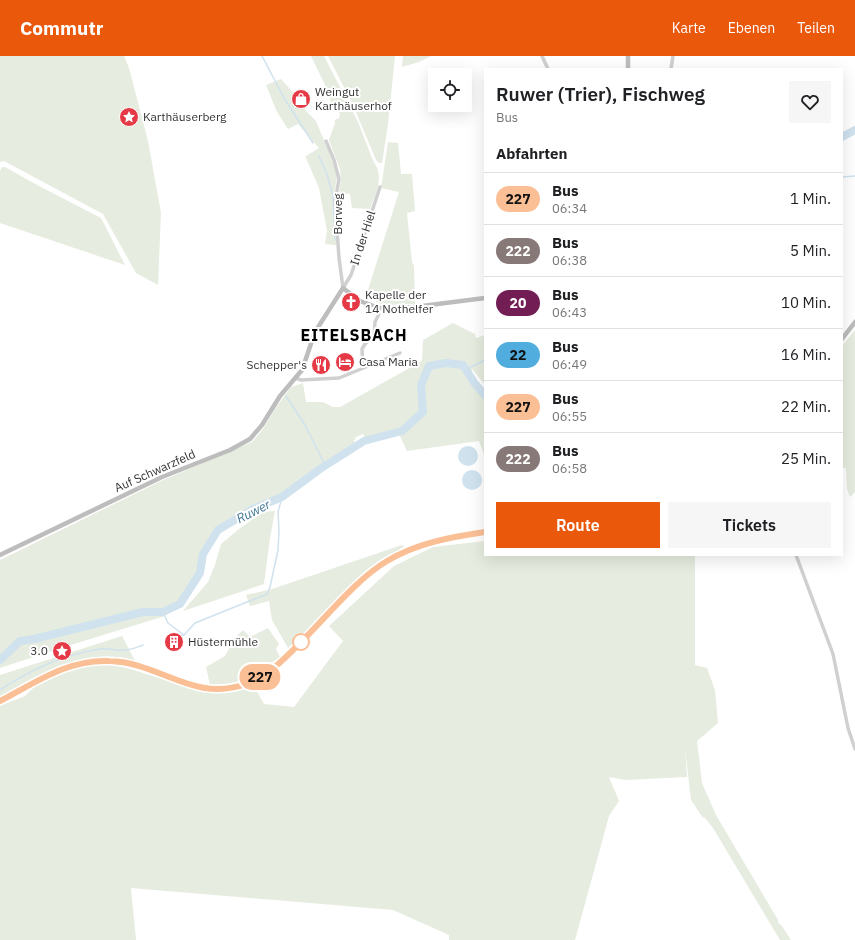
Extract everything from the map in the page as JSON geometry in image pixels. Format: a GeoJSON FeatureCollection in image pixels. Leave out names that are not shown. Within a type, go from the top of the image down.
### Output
{"type":"FeatureCollection","features":[{"type":"Feature","properties":{"kind":"street"},"geometry":{"type":"LineString","coordinates":[[542,56],[548,68]]}},
{"type":"Feature","properties":{"kind":"street"},"geometry":{"type":"LineString","coordinates":[[628,56],[628,68]]}},
{"type":"Feature","properties":{"kind":"street"},"geometry":{"type":"LineString","coordinates":[[671,68],[673,56]]}},
{"type":"Feature","properties":{"kind":"street","name":"Borweg"},"geometry":{"type":"LineString","coordinates":[[326,141],[334,160],[339,179],[335,202],[339,258],[343,288]]}},
{"type":"Feature","properties":{"kind":"street","name":"In der Hiel"},"geometry":{"type":"LineString","coordinates":[[343,288],[351,275],[380,187]]}},
{"type":"Feature","properties":{"kind":"street"},"geometry":{"type":"LineString","coordinates":[[343,288],[360,301],[379,308],[406,308],[484,298]]}},
{"type":"Feature","properties":{"kind":"street","name":"Auf Schwarzfeld"},"geometry":{"type":"LineString","coordinates":[[0,555],[162,477],[230,450],[246,442],[257,432],[280,396],[304,366],[315,332],[343,288]]}},
{"type":"Feature","properties":{"kind":"street"},"geometry":{"type":"LineString","coordinates":[[363,368],[362,349],[374,336],[375,322],[379,314],[379,308]]}},
{"type":"Feature","properties":{"kind":"street"},"geometry":{"type":"LineString","coordinates":[[843,338],[855,322]]}},
{"type":"Feature","properties":{"kind":"street"},"geometry":{"type":"LineString","coordinates":[[295,378],[303,380],[338,378],[400,354]]}},
{"type":"Feature","properties":{"kind":"street"},"geometry":{"type":"LineString","coordinates":[[0,701],[46,676],[65,668],[83,662],[109,660],[124,662],[153,670],[185,683],[212,690],[248,684],[281,662],[361,581],[386,562],[404,552],[436,541],[484,532]]}},
{"type":"Feature","properties":{"kind":"street"},"geometry":{"type":"LineString","coordinates":[[796,556],[833,654],[848,728],[855,749]]}},
{"type":"Feature","properties":{"kind":"shaded area"},"geometry":{"type":"Polygon","coordinates":[[[0,56],[124,56],[129,68],[148,141],[161,213],[158,285],[136,273],[103,214],[4,161],[0,162],[0,56]]]}},
{"type":"Feature","properties":{"kind":"shaded area"},"geometry":{"type":"Polygon","coordinates":[[[311,56],[324,56],[358,122],[378,170],[378,187],[370,209],[352,208],[350,194],[339,193],[341,181],[340,169],[329,140],[335,120],[339,118],[340,115],[338,108],[332,108],[328,91],[311,56]]]}},
{"type":"Feature","properties":{"kind":"shaded area"},"geometry":{"type":"Polygon","coordinates":[[[328,56],[395,56],[388,124],[382,163],[379,163],[376,160],[353,105],[328,56]]]}},
{"type":"Feature","properties":{"kind":"shaded area"},"geometry":{"type":"Polygon","coordinates":[[[403,56],[431,56],[419,62],[402,67],[403,56]]]}},
{"type":"Feature","properties":{"kind":"shaded area"},"geometry":{"type":"Polygon","coordinates":[[[281,79],[301,101],[306,111],[316,121],[335,167],[337,177],[333,201],[336,245],[325,244],[327,231],[319,188],[306,158],[306,156],[319,148],[298,124],[288,129],[277,112],[266,85],[281,79]]]}},
{"type":"Feature","properties":{"kind":"shaded area"},"geometry":{"type":"Polygon","coordinates":[[[388,142],[398,143],[401,174],[412,174],[415,211],[407,213],[412,262],[414,266],[415,304],[382,305],[366,296],[399,192],[381,188],[388,142]]]}},
{"type":"Feature","properties":{"kind":"shaded area"},"geometry":{"type":"Polygon","coordinates":[[[2,167],[5,167],[101,218],[125,265],[0,223],[0,171],[2,167]]]}},
{"type":"Feature","properties":{"kind":"shaded area"},"geometry":{"type":"Polygon","coordinates":[[[453,323],[475,334],[476,338],[484,335],[484,384],[472,369],[470,376],[484,394],[484,454],[479,441],[407,451],[398,432],[366,440],[363,434],[356,437],[354,441],[357,445],[325,465],[282,497],[253,509],[218,530],[203,554],[200,573],[180,604],[163,612],[165,616],[0,668],[0,560],[161,481],[252,442],[263,429],[291,387],[303,383],[306,402],[323,402],[333,407],[340,407],[422,361],[423,340],[453,323]]]}},
{"type":"Feature","properties":{"kind":"shaded area"},"geometry":{"type":"Polygon","coordinates":[[[855,330],[855,492],[850,497],[847,489],[846,468],[843,468],[843,345],[855,330]]]}},
{"type":"Feature","properties":{"kind":"shaded area"},"geometry":{"type":"Polygon","coordinates":[[[275,511],[264,584],[183,611],[208,582],[221,544],[263,512],[275,511]]]}},
{"type":"Feature","properties":{"kind":"shaded area"},"geometry":{"type":"Polygon","coordinates":[[[484,541],[484,556],[695,556],[695,665],[707,668],[715,690],[718,723],[697,741],[702,783],[716,815],[778,920],[778,923],[782,926],[791,940],[780,940],[713,828],[704,817],[703,818],[691,800],[685,748],[687,777],[625,780],[609,777],[619,801],[609,816],[575,940],[449,940],[449,935],[393,910],[131,888],[136,940],[0,940],[0,706],[25,696],[37,684],[73,668],[93,665],[111,665],[127,668],[201,691],[227,689],[252,682],[264,704],[294,707],[343,641],[329,626],[394,566],[433,547],[484,541]]]}},
{"type":"Feature","properties":{"kind":"shaded area"},"geometry":{"type":"Polygon","coordinates":[[[402,545],[404,546],[368,572],[288,648],[272,620],[269,601],[250,606],[246,595],[272,589],[402,545]]]}},
{"type":"Feature","properties":{"kind":"shaded area"},"geometry":{"type":"Polygon","coordinates":[[[268,628],[279,644],[276,649],[280,657],[248,678],[232,683],[210,685],[206,667],[225,656],[235,638],[243,630],[250,637],[268,628]]]}},
{"type":"Feature","properties":{"kind":"shaded area"},"geometry":{"type":"Polygon","coordinates":[[[122,636],[135,661],[122,657],[101,657],[71,663],[41,674],[0,697],[0,675],[122,636]]]}},
{"type":"Feature","properties":{"kind":"water"},"geometry":{"type":"Polygon","coordinates":[[[468,446],[475,449],[478,456],[475,463],[468,466],[461,463],[458,456],[461,449],[468,446]]]}},
{"type":"Feature","properties":{"kind":"water"},"geometry":{"type":"Polygon","coordinates":[[[472,470],[479,473],[482,480],[479,487],[472,490],[465,487],[462,480],[465,473],[472,470]]]}},
{"type":"Feature","properties":{"kind":"waterway"},"geometry":{"type":"LineString","coordinates":[[262,56],[284,98],[313,143]]}},
{"type":"Feature","properties":{"kind":"waterway","name":"Ruwer"},"geometry":{"type":"LineString","coordinates":[[843,136],[855,130]]}},
{"type":"Feature","properties":{"kind":"waterway"},"geometry":{"type":"LineString","coordinates":[[319,156],[327,174],[333,196],[335,240]]}},
{"type":"Feature","properties":{"kind":"waterway"},"geometry":{"type":"LineString","coordinates":[[843,177],[855,176]]}},
{"type":"Feature","properties":{"kind":"waterway"},"geometry":{"type":"LineString","coordinates":[[465,370],[484,360]]}},
{"type":"Feature","properties":{"kind":"waterway","name":"Ruwer"},"geometry":{"type":"LineString","coordinates":[[0,660],[20,641],[34,639],[143,612],[163,612],[180,604],[200,573],[203,554],[218,530],[253,509],[282,497],[320,469],[364,441],[402,431],[423,412],[421,385],[429,366],[446,363],[463,365],[475,384],[484,394]]}},
{"type":"Feature","properties":{"kind":"waterway"},"geometry":{"type":"LineString","coordinates":[[286,396],[305,425],[325,465]]}},
{"type":"Feature","properties":{"kind":"waterway"},"geometry":{"type":"LineString","coordinates":[[177,637],[184,635],[195,623],[267,594],[270,587],[278,550],[278,512],[282,497]]}},
{"type":"Feature","properties":{"kind":"waterway"},"geometry":{"type":"LineString","coordinates":[[163,612],[168,623],[184,635]]}},
{"type":"Feature","properties":{"kind":"waterway"},"geometry":{"type":"LineString","coordinates":[[0,690],[23,676],[61,659],[87,651],[100,649],[127,650],[143,645]]}},
{"type":"Feature","properties":{"kind":"bus line","name":"227"},"geometry":{"type":"LineString","coordinates":[[0,701],[46,676],[65,668],[83,662],[109,660],[138,665],[185,683],[212,690],[248,684],[281,662],[361,581],[386,562],[419,546],[453,537],[484,532]]}},
{"type":"Feature","properties":{"kind":"place","name":"Weingut Karthäuserhof"},"geometry":{"type":"Point","coordinates":[301,99]}},
{"type":"Feature","properties":{"kind":"place","name":"Karthäuserberg"},"geometry":{"type":"Point","coordinates":[129,117]}},
{"type":"Feature","properties":{"kind":"place","name":"Kapelle der 14 Nothelfer"},"geometry":{"type":"Point","coordinates":[351,302]}},
{"type":"Feature","properties":{"kind":"place","name":"Casa Maria"},"geometry":{"type":"Point","coordinates":[345,362]}},
{"type":"Feature","properties":{"kind":"place","name":"Schepper's"},"geometry":{"type":"Point","coordinates":[321,365]}},
{"type":"Feature","properties":{"kind":"place","name":"Hüstermühle"},"geometry":{"type":"Point","coordinates":[174,642]}},
{"type":"Feature","properties":{"kind":"place","name":"3.0"},"geometry":{"type":"Point","coordinates":[62,651]}},
{"type":"Feature","properties":{"kind":"district","name":"EITELSBACH"},"geometry":{"type":"Point","coordinates":[354,335]}}]}
